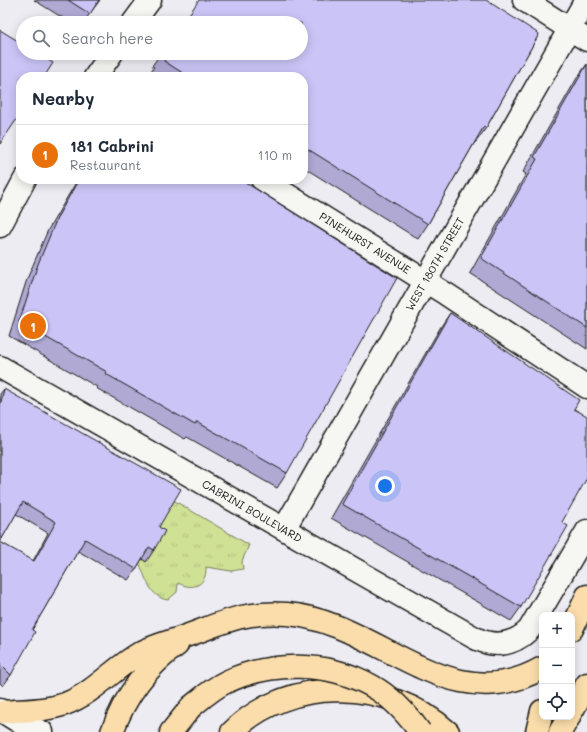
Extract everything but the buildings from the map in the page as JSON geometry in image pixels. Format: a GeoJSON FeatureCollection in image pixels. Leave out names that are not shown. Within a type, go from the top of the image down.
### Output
{"type":"FeatureCollection","features":[{"type":"Feature","properties":{"kind":"highway"},"geometry":{"type":"LineString","coordinates":[[575,622],[587,596]]}},
{"type":"Feature","properties":{"kind":"highway"},"geometry":{"type":"LineString","coordinates":[[1,711],[39,709],[65,704],[80,696],[140,652],[234,618],[259,614],[292,614],[318,619],[344,628],[410,663],[450,679],[471,683],[498,682],[524,676],[539,669]]}},
{"type":"Feature","properties":{"kind":"highway"},"geometry":{"type":"LineString","coordinates":[[575,640],[587,625]]}},
{"type":"Feature","properties":{"kind":"highway"},"geometry":{"type":"LineString","coordinates":[[112,732],[125,702],[139,682],[169,651],[193,634]]}},
{"type":"Feature","properties":{"kind":"highway"},"geometry":{"type":"LineString","coordinates":[[171,732],[191,707],[208,692],[244,675],[266,669],[290,667],[312,667],[334,671],[373,686],[400,708],[420,732]]}},
{"type":"Feature","properties":{"kind":"highway"},"geometry":{"type":"LineString","coordinates":[[575,706],[587,684]]}},
{"type":"Feature","properties":{"kind":"highway"},"geometry":{"type":"LineString","coordinates":[[232,732],[254,714],[284,700],[316,692],[342,690],[365,692],[401,702],[423,713],[448,732]]}},
{"type":"Feature","properties":{"kind":"highway"},"geometry":{"type":"LineString","coordinates":[[537,732],[540,720]]}},
{"type":"Feature","properties":{"kind":"highway"},"geometry":{"type":"LineString","coordinates":[[560,732],[567,720]]}},
{"type":"Feature","properties":{"kind":"street"},"geometry":{"type":"LineString","coordinates":[[138,16],[150,0]]}},
{"type":"Feature","properties":{"kind":"street"},"geometry":{"type":"LineString","coordinates":[[524,0],[578,34]]}},
{"type":"Feature","properties":{"kind":"street","name":"WEST 180TH STREET"},"geometry":{"type":"LineString","coordinates":[[284,529],[425,281],[578,34],[586,0]]}},
{"type":"Feature","properties":{"kind":"street"},"geometry":{"type":"LineString","coordinates":[[100,72],[107,60]]}},
{"type":"Feature","properties":{"kind":"street"},"geometry":{"type":"LineString","coordinates":[[0,226],[22,184]]}},
{"type":"Feature","properties":{"kind":"street","name":"PINEHURST AVENUE"},"geometry":{"type":"LineString","coordinates":[[270,184],[425,281],[587,387]]}},
{"type":"Feature","properties":{"kind":"street","name":"CABRINI BOULEVARD"},"geometry":{"type":"LineString","coordinates":[[0,367],[475,638],[488,643],[507,644],[518,639],[529,630],[587,531]]}},
{"type":"Feature","properties":{"kind":"street"},"geometry":{"type":"LineString","coordinates":[[1,711],[21,723],[42,732]]}},
{"type":"Feature","properties":{"kind":"green space"},"geometry":{"type":"Polygon","coordinates":[[[173,500],[249,545],[242,561],[243,569],[231,571],[206,567],[206,573],[202,582],[194,586],[178,583],[177,592],[168,600],[152,591],[139,562],[141,559],[146,561],[145,535],[173,500]]]}},
{"type":"Feature","properties":{"kind":"place","name":"181 Cabrini"},"geometry":{"type":"Point","coordinates":[33,326]}}]}
